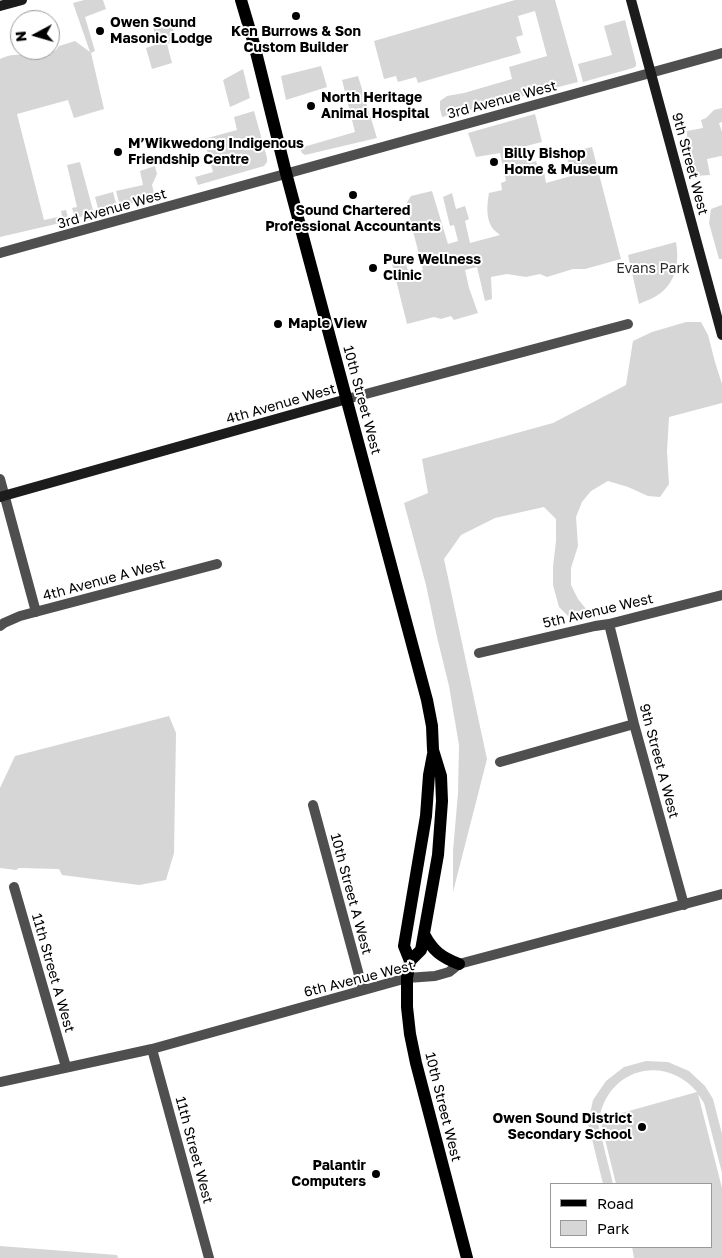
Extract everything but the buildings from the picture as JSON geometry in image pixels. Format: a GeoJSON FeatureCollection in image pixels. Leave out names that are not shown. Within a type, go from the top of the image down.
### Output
{"type":"FeatureCollection","features":[{"type":"Feature","properties":{"kind":"main road","name":"10th Street West"},"geometry":{"type":"LineString","coordinates":[[241,0],[427,700],[432,726],[433,750],[426,816],[404,946],[410,961],[407,978],[408,1016],[416,1062],[467,1258]]}},
{"type":"Feature","properties":{"kind":"main road","name":"10th Street West"},"geometry":{"type":"LineString","coordinates":[[410,961],[421,950],[441,829],[441,776],[433,750]]}},
{"type":"Feature","properties":{"kind":"main road"},"geometry":{"type":"LineString","coordinates":[[424,934],[437,953],[446,960],[459,964]]}},
{"type":"Feature","properties":{"kind":"street"},"geometry":{"type":"LineString","coordinates":[[0,6],[22,0]]}},
{"type":"Feature","properties":{"kind":"street","name":"9th Street West"},"geometry":{"type":"LineString","coordinates":[[631,0],[722,335]]}},
{"type":"Feature","properties":{"kind":"street","name":"3rd Avenue West"},"geometry":{"type":"LineString","coordinates":[[0,253],[722,53]]}},
{"type":"Feature","properties":{"kind":"street","name":"4th Avenue West"},"geometry":{"type":"LineString","coordinates":[[2,496],[347,399],[628,324]]}},
{"type":"Feature","properties":{"kind":"street"},"geometry":{"type":"LineString","coordinates":[[0,479],[2,496],[36,612]]}},
{"type":"Feature","properties":{"kind":"street","name":"4th Avenue A West"},"geometry":{"type":"LineString","coordinates":[[0,626],[20,616],[217,564]]}},
{"type":"Feature","properties":{"kind":"street","name":"5th Avenue West"},"geometry":{"type":"LineString","coordinates":[[479,654],[609,624],[722,595]]}},
{"type":"Feature","properties":{"kind":"street","name":"9th Street A West"},"geometry":{"type":"LineString","coordinates":[[609,624],[634,724],[684,905]]}},
{"type":"Feature","properties":{"kind":"street"},"geometry":{"type":"LineString","coordinates":[[500,762],[634,724]]}},
{"type":"Feature","properties":{"kind":"street","name":"10th Street A West"},"geometry":{"type":"LineString","coordinates":[[313,805],[363,990]]}},
{"type":"Feature","properties":{"kind":"street","name":"11th Street A West"},"geometry":{"type":"LineString","coordinates":[[14,887],[66,1067]]}},
{"type":"Feature","properties":{"kind":"street","name":"6th Avenue West"},"geometry":{"type":"LineString","coordinates":[[0,1082],[152,1049],[407,978],[435,976],[449,972],[459,964],[722,894]]}},
{"type":"Feature","properties":{"kind":"street","name":"11th Street West"},"geometry":{"type":"LineString","coordinates":[[152,1049],[209,1258]]}},
{"type":"Feature","properties":{"kind":"green space"},"geometry":{"type":"Polygon","coordinates":[[[84,0],[103,0],[106,9],[85,17],[95,51],[91,53],[104,109],[74,118],[68,100],[17,114],[44,220],[62,216],[61,211],[66,210],[69,221],[0,237],[0,59],[10,56],[10,60],[60,60],[60,46],[75,41],[90,52],[73,3],[84,0]]]}},
{"type":"Feature","properties":{"kind":"green space"},"geometry":{"type":"Polygon","coordinates":[[[515,0],[555,0],[578,82],[442,117],[440,101],[447,96],[512,79],[509,67],[547,56],[535,11],[518,16],[523,35],[516,37],[521,53],[418,83],[416,77],[398,82],[396,76],[384,79],[374,41],[515,0]]]}},
{"type":"Feature","properties":{"kind":"green space"},"geometry":{"type":"Polygon","coordinates":[[[625,20],[636,66],[583,82],[578,64],[612,55],[604,26],[625,20]]]}},
{"type":"Feature","properties":{"kind":"green space"},"geometry":{"type":"Polygon","coordinates":[[[171,22],[176,41],[167,44],[172,63],[152,69],[146,48],[158,44],[153,27],[171,22]]]}},
{"type":"Feature","properties":{"kind":"green space"},"geometry":{"type":"Polygon","coordinates":[[[321,66],[327,87],[286,100],[281,76],[321,66]]]}},
{"type":"Feature","properties":{"kind":"green space"},"geometry":{"type":"Polygon","coordinates":[[[243,69],[250,98],[230,107],[223,80],[243,69]]]}},
{"type":"Feature","properties":{"kind":"green space"},"geometry":{"type":"Polygon","coordinates":[[[358,76],[377,138],[305,155],[302,153],[300,148],[355,132],[342,80],[358,76]]]}},
{"type":"Feature","properties":{"kind":"green space"},"geometry":{"type":"Polygon","coordinates":[[[722,108],[722,122],[719,123],[722,132],[722,157],[707,159],[710,175],[696,176],[687,140],[687,131],[703,128],[701,120],[714,110],[722,108]]]}},
{"type":"Feature","properties":{"kind":"green space"},"geometry":{"type":"Polygon","coordinates":[[[254,111],[267,158],[264,166],[198,185],[195,177],[213,172],[204,139],[237,130],[234,117],[254,111]]]}},
{"type":"Feature","properties":{"kind":"green space"},"geometry":{"type":"Polygon","coordinates":[[[535,114],[542,142],[526,146],[530,163],[536,161],[538,167],[543,166],[546,183],[571,176],[566,153],[592,147],[621,259],[585,269],[573,269],[547,277],[540,274],[526,277],[507,274],[491,277],[492,299],[485,301],[477,267],[465,270],[478,313],[454,320],[451,316],[441,319],[434,317],[407,324],[392,264],[405,260],[409,274],[423,270],[406,204],[411,196],[432,191],[448,244],[458,241],[454,225],[450,226],[443,197],[452,193],[456,209],[465,206],[469,219],[465,221],[470,243],[500,235],[491,226],[487,210],[489,193],[502,190],[501,183],[506,181],[500,153],[476,157],[468,133],[535,114]]]}},
{"type":"Feature","properties":{"kind":"green space"},"geometry":{"type":"Polygon","coordinates":[[[80,162],[94,214],[75,218],[72,208],[77,207],[67,165],[80,162]]]}},
{"type":"Feature","properties":{"kind":"green space"},"geometry":{"type":"Polygon","coordinates":[[[155,166],[157,174],[152,185],[155,197],[120,206],[116,191],[143,185],[140,171],[155,166]]]}},
{"type":"Feature","properties":{"kind":"green space"},"geometry":{"type":"Polygon","coordinates":[[[113,192],[117,207],[99,212],[95,197],[113,192]]]}},
{"type":"Feature","properties":{"kind":"green space"},"geometry":{"type":"Polygon","coordinates":[[[722,205],[722,259],[719,259],[709,223],[711,209],[722,205]]]}},
{"type":"Feature","properties":{"kind":"green space","name":"Evans Park"},"geometry":{"type":"Polygon","coordinates":[[[676,242],[677,261],[672,280],[658,295],[639,304],[628,255],[676,242]]]}},
{"type":"Feature","properties":{"kind":"green space"},"geometry":{"type":"Polygon","coordinates":[[[686,322],[701,322],[708,335],[722,384],[722,403],[669,417],[667,451],[669,484],[660,497],[648,496],[608,481],[591,491],[582,502],[576,517],[578,546],[571,568],[571,585],[586,609],[576,612],[569,617],[559,607],[553,585],[556,519],[544,507],[495,518],[461,535],[444,559],[487,759],[453,892],[453,851],[458,793],[459,745],[449,686],[426,585],[404,503],[428,493],[422,459],[553,423],[626,385],[633,341],[652,332],[686,322]]]}},
{"type":"Feature","properties":{"kind":"green space"},"geometry":{"type":"Polygon","coordinates":[[[169,716],[176,733],[174,853],[166,880],[139,885],[62,875],[59,869],[19,868],[16,870],[0,868],[0,788],[15,756],[169,716]]]}},
{"type":"Feature","properties":{"kind":"green space"},"geometry":{"type":"Polygon","coordinates":[[[646,1061],[668,1062],[689,1071],[705,1086],[713,1099],[722,1134],[722,1173],[704,1103],[698,1094],[722,1188],[722,1258],[634,1258],[632,1248],[712,1248],[712,1183],[616,1183],[600,1119],[600,1132],[613,1183],[603,1183],[588,1123],[593,1100],[606,1081],[624,1067],[646,1061]],[[654,1070],[639,1072],[625,1078],[613,1089],[604,1103],[600,1119],[697,1092],[684,1080],[669,1073],[654,1070]]]}},
{"type":"Feature","properties":{"kind":"green space"},"geometry":{"type":"Polygon","coordinates":[[[0,1246],[117,1255],[118,1258],[0,1258],[0,1246]]]}},
{"type":"Feature","properties":{"kind":"place","name":"Ken Burrows & Son Custom Builder"},"geometry":{"type":"Point","coordinates":[296,16]}},
{"type":"Feature","properties":{"kind":"place","name":"Owen Sound Masonic Lodge"},"geometry":{"type":"Point","coordinates":[100,31]}},
{"type":"Feature","properties":{"kind":"place","name":"North Heritage Animal Hospital"},"geometry":{"type":"Point","coordinates":[311,106]}},
{"type":"Feature","properties":{"kind":"place","name":"M’Wikwedong Indigenous Friendship Centre"},"geometry":{"type":"Point","coordinates":[118,152]}},
{"type":"Feature","properties":{"kind":"place","name":"Billy Bishop Home & Museum"},"geometry":{"type":"Point","coordinates":[494,162]}},
{"type":"Feature","properties":{"kind":"place","name":"Sound Chartered Professional Accountants"},"geometry":{"type":"Point","coordinates":[353,195]}},
{"type":"Feature","properties":{"kind":"place","name":"Pure Wellness Clinic"},"geometry":{"type":"Point","coordinates":[373,268]}},
{"type":"Feature","properties":{"kind":"place","name":"Maple View"},"geometry":{"type":"Point","coordinates":[278,324]}},
{"type":"Feature","properties":{"kind":"place","name":"Owen Sound District Secondary School"},"geometry":{"type":"Point","coordinates":[642,1127]}},
{"type":"Feature","properties":{"kind":"place","name":"Palantir Computers"},"geometry":{"type":"Point","coordinates":[376,1174]}}]}
